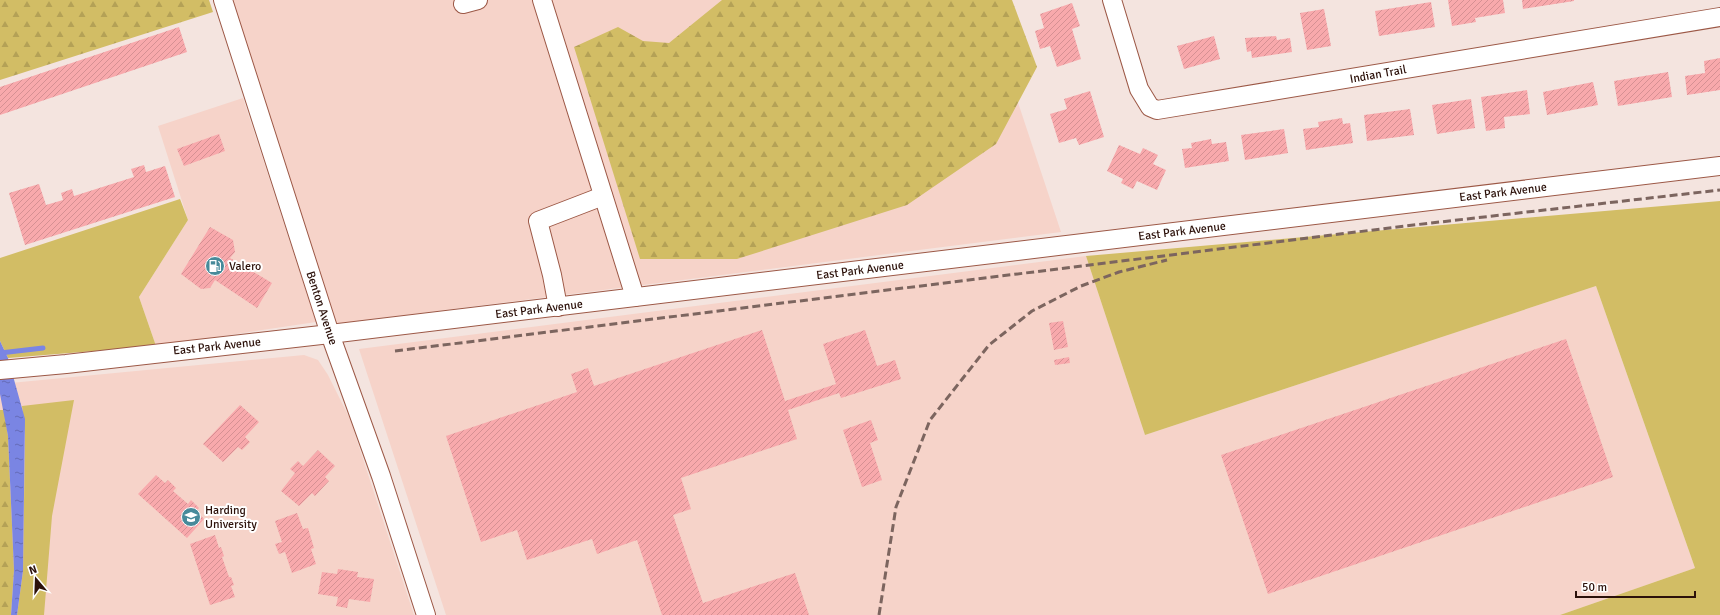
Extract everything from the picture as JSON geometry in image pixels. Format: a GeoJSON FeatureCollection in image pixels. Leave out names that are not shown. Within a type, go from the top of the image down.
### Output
{"type":"FeatureCollection","features":[{"type":"Feature","properties":{"kind":"street","name":"Benton Avenue"},"geometry":{"type":"LineString","coordinates":[[223,0],[330,334],[381,476],[426,615]]}},
{"type":"Feature","properties":{"kind":"street"},"geometry":{"type":"LineString","coordinates":[[542,0],[635,297]]}},
{"type":"Feature","properties":{"kind":"street","name":"Indian Trail"},"geometry":{"type":"LineString","coordinates":[[1112,0],[1139,88],[1150,107],[1157,110],[1720,17]]}},
{"type":"Feature","properties":{"kind":"street","name":"East Park Avenue"},"geometry":{"type":"LineString","coordinates":[[0,370],[66,364],[558,307],[1720,166]]}},
{"type":"Feature","properties":{"kind":"street"},"geometry":{"type":"LineString","coordinates":[[558,307],[552,275],[538,221],[603,196]]}},
{"type":"Feature","properties":{"kind":"shaded area"},"geometry":{"type":"Polygon","coordinates":[[[225,0],[984,0],[1061,232],[335,324],[225,0]]]}},
{"type":"Feature","properties":{"kind":"shaded area"},"geometry":{"type":"Polygon","coordinates":[[[243,98],[316,322],[156,346],[139,297],[188,220],[158,126],[243,98]]]}},
{"type":"Feature","properties":{"kind":"shaded area"},"geometry":{"type":"Polygon","coordinates":[[[1086,256],[1145,435],[1596,286],[1695,568],[1560,615],[446,615],[359,349],[1086,256]]]}},
{"type":"Feature","properties":{"kind":"shaded area","name":"Harding University"},"geometry":{"type":"Polygon","coordinates":[[[304,355],[318,360],[328,375],[350,419],[414,615],[0,615],[0,384],[304,355]]]}},
{"type":"Feature","properties":{"kind":"green space"},"geometry":{"type":"Polygon","coordinates":[[[0,0],[209,0],[213,12],[0,80],[0,0]]]}},
{"type":"Feature","properties":{"kind":"green space"},"geometry":{"type":"Polygon","coordinates":[[[722,0],[1012,0],[1037,67],[996,144],[907,205],[737,259],[640,259],[574,47],[618,27],[643,41],[669,43],[722,0]]]}},
{"type":"Feature","properties":{"kind":"green space"},"geometry":{"type":"Polygon","coordinates":[[[180,199],[188,220],[139,297],[156,346],[8,358],[0,341],[0,258],[180,199]]]}},
{"type":"Feature","properties":{"kind":"green space"},"geometry":{"type":"Polygon","coordinates":[[[1720,201],[1720,615],[1560,615],[1695,568],[1596,286],[1145,435],[1086,256],[1720,201]]]}},
{"type":"Feature","properties":{"kind":"green space"},"geometry":{"type":"Polygon","coordinates":[[[74,400],[52,516],[44,615],[17,615],[23,571],[25,435],[22,406],[74,400]]]}},
{"type":"Feature","properties":{"kind":"green space"},"geometry":{"type":"Polygon","coordinates":[[[0,410],[4,410],[8,436],[14,570],[11,615],[0,615],[0,410]]]}},
{"type":"Feature","properties":{"kind":"water"},"geometry":{"type":"Polygon","coordinates":[[[0,341],[8,358],[25,419],[23,571],[17,615],[11,615],[14,570],[8,436],[0,394],[0,341]]]}},
{"type":"Feature","properties":{"kind":"building"},"geometry":{"type":"Polygon","coordinates":[[[1448,0],[1503,0],[1505,13],[1475,18],[1476,22],[1452,26],[1448,0]]]}},
{"type":"Feature","properties":{"kind":"building"},"geometry":{"type":"Polygon","coordinates":[[[1522,0],[1574,0],[1574,1],[1523,9],[1522,0]]]}},
{"type":"Feature","properties":{"kind":"building"},"geometry":{"type":"Polygon","coordinates":[[[1431,2],[1435,27],[1379,36],[1375,11],[1431,2]]]}},
{"type":"Feature","properties":{"kind":"building"},"geometry":{"type":"Polygon","coordinates":[[[1072,3],[1080,26],[1072,29],[1081,59],[1057,67],[1050,46],[1040,49],[1035,31],[1044,28],[1040,14],[1072,3]]]}},
{"type":"Feature","properties":{"kind":"building"},"geometry":{"type":"Polygon","coordinates":[[[1324,9],[1331,46],[1307,50],[1300,13],[1324,9]]]}},
{"type":"Feature","properties":{"kind":"building"},"geometry":{"type":"Polygon","coordinates":[[[179,27],[187,52],[0,115],[0,87],[179,27]]]}},
{"type":"Feature","properties":{"kind":"building"},"geometry":{"type":"Polygon","coordinates":[[[1214,36],[1220,59],[1184,69],[1177,46],[1214,36]]]}},
{"type":"Feature","properties":{"kind":"building"},"geometry":{"type":"Polygon","coordinates":[[[1276,36],[1277,40],[1290,38],[1292,52],[1252,58],[1251,51],[1247,52],[1245,38],[1276,36]]]}},
{"type":"Feature","properties":{"kind":"building"},"geometry":{"type":"Polygon","coordinates":[[[1720,58],[1720,90],[1687,95],[1685,76],[1705,73],[1704,61],[1720,58]]]}},
{"type":"Feature","properties":{"kind":"building"},"geometry":{"type":"Polygon","coordinates":[[[1668,72],[1672,97],[1618,106],[1614,81],[1668,72]]]}},
{"type":"Feature","properties":{"kind":"building"},"geometry":{"type":"Polygon","coordinates":[[[1593,82],[1598,105],[1547,115],[1543,92],[1593,82]]]}},
{"type":"Feature","properties":{"kind":"building"},"geometry":{"type":"Polygon","coordinates":[[[1527,90],[1530,114],[1504,117],[1505,128],[1486,131],[1481,97],[1527,90]]]}},
{"type":"Feature","properties":{"kind":"building"},"geometry":{"type":"Polygon","coordinates":[[[1090,91],[1104,137],[1079,145],[1076,138],[1059,143],[1050,114],[1067,109],[1064,99],[1090,91]]]}},
{"type":"Feature","properties":{"kind":"building"},"geometry":{"type":"Polygon","coordinates":[[[1471,99],[1475,128],[1437,134],[1432,105],[1471,99]]]}},
{"type":"Feature","properties":{"kind":"building"},"geometry":{"type":"Polygon","coordinates":[[[1410,109],[1414,135],[1367,141],[1364,115],[1410,109]]]}},
{"type":"Feature","properties":{"kind":"building"},"geometry":{"type":"Polygon","coordinates":[[[1342,118],[1343,124],[1350,123],[1353,143],[1306,150],[1303,129],[1319,127],[1318,122],[1342,118]]]}},
{"type":"Feature","properties":{"kind":"building"},"geometry":{"type":"Polygon","coordinates":[[[1284,129],[1288,153],[1245,160],[1241,135],[1284,129]]]}},
{"type":"Feature","properties":{"kind":"building"},"geometry":{"type":"Polygon","coordinates":[[[219,134],[225,151],[184,166],[177,149],[219,134]]]}},
{"type":"Feature","properties":{"kind":"building"},"geometry":{"type":"Polygon","coordinates":[[[1211,139],[1212,144],[1226,142],[1229,161],[1185,168],[1182,149],[1192,148],[1191,143],[1211,139]]]}},
{"type":"Feature","properties":{"kind":"building"},"geometry":{"type":"Polygon","coordinates":[[[1119,145],[1140,154],[1143,148],[1158,155],[1153,164],[1166,170],[1157,190],[1137,181],[1133,189],[1121,183],[1123,179],[1107,171],[1119,145]]]}},
{"type":"Feature","properties":{"kind":"building"},"geometry":{"type":"Polygon","coordinates":[[[144,165],[146,172],[165,166],[175,197],[25,245],[9,193],[39,184],[46,205],[63,200],[61,193],[72,189],[74,196],[134,177],[131,169],[144,165]]]}},
{"type":"Feature","properties":{"kind":"building","name":"Valero"},"geometry":{"type":"Polygon","coordinates":[[[210,227],[233,240],[235,252],[230,258],[272,283],[257,308],[215,280],[210,288],[201,289],[181,274],[210,227]]]}},
{"type":"Feature","properties":{"kind":"building"},"geometry":{"type":"Polygon","coordinates":[[[1063,321],[1068,347],[1054,350],[1049,323],[1063,321]]]}},
{"type":"Feature","properties":{"kind":"building"},"geometry":{"type":"Polygon","coordinates":[[[762,330],[785,401],[836,384],[823,344],[865,330],[877,366],[895,360],[901,379],[841,398],[839,393],[788,410],[797,439],[681,478],[691,509],[673,515],[703,603],[795,573],[809,615],[662,615],[637,540],[597,554],[592,539],[527,560],[517,530],[481,542],[446,436],[577,392],[571,374],[588,368],[594,386],[762,330]]]}},
{"type":"Feature","properties":{"kind":"building"},"geometry":{"type":"Polygon","coordinates":[[[1566,339],[1613,477],[1268,594],[1221,455],[1566,339]]]}},
{"type":"Feature","properties":{"kind":"building"},"geometry":{"type":"Polygon","coordinates":[[[1069,357],[1070,363],[1055,365],[1054,360],[1069,357]]]}},
{"type":"Feature","properties":{"kind":"building"},"geometry":{"type":"Polygon","coordinates":[[[240,405],[259,422],[245,437],[250,442],[242,450],[238,447],[223,462],[203,444],[240,405]]]}},
{"type":"Feature","properties":{"kind":"building"},"geometry":{"type":"Polygon","coordinates":[[[871,420],[878,440],[870,443],[882,480],[862,487],[843,430],[871,420]]]}},
{"type":"Feature","properties":{"kind":"building"},"geometry":{"type":"Polygon","coordinates":[[[318,450],[335,466],[325,477],[329,481],[315,496],[312,493],[299,506],[281,491],[295,473],[290,469],[298,461],[303,466],[318,450]]]}},
{"type":"Feature","properties":{"kind":"building"},"geometry":{"type":"Polygon","coordinates":[[[156,475],[165,483],[168,480],[176,488],[173,491],[188,504],[191,500],[199,508],[196,511],[204,519],[187,538],[138,494],[156,475]]]}},
{"type":"Feature","properties":{"kind":"building"},"geometry":{"type":"Polygon","coordinates":[[[297,513],[303,529],[308,528],[314,548],[311,549],[316,564],[292,573],[285,552],[279,554],[275,544],[282,542],[275,521],[297,513]]]}},
{"type":"Feature","properties":{"kind":"building"},"geometry":{"type":"Polygon","coordinates":[[[215,535],[219,548],[221,547],[224,556],[222,557],[229,577],[231,577],[234,585],[231,586],[235,597],[210,605],[190,544],[215,535]]]}},
{"type":"Feature","properties":{"kind":"building"},"geometry":{"type":"Polygon","coordinates":[[[338,569],[358,572],[357,577],[374,579],[370,602],[349,599],[347,608],[336,606],[338,597],[318,594],[322,572],[337,574],[338,569]]]}},
{"type":"Feature","properties":{"kind":"waterway"},"geometry":{"type":"LineString","coordinates":[[0,353],[43,348]]}},
{"type":"Feature","properties":{"kind":"railway"},"geometry":{"type":"LineString","coordinates":[[395,351],[1405,226],[1720,190]]}},
{"type":"Feature","properties":{"kind":"railway"},"geometry":{"type":"LineString","coordinates":[[879,615],[896,507],[930,420],[989,345],[1032,311],[1081,286],[1119,272],[1167,260]]}},
{"type":"Feature","properties":{"kind":"place","name":"Valero"},"geometry":{"type":"Point","coordinates":[215,266]}},
{"type":"Feature","properties":{"kind":"place","name":"Harding University"},"geometry":{"type":"Point","coordinates":[191,517]}}]}
